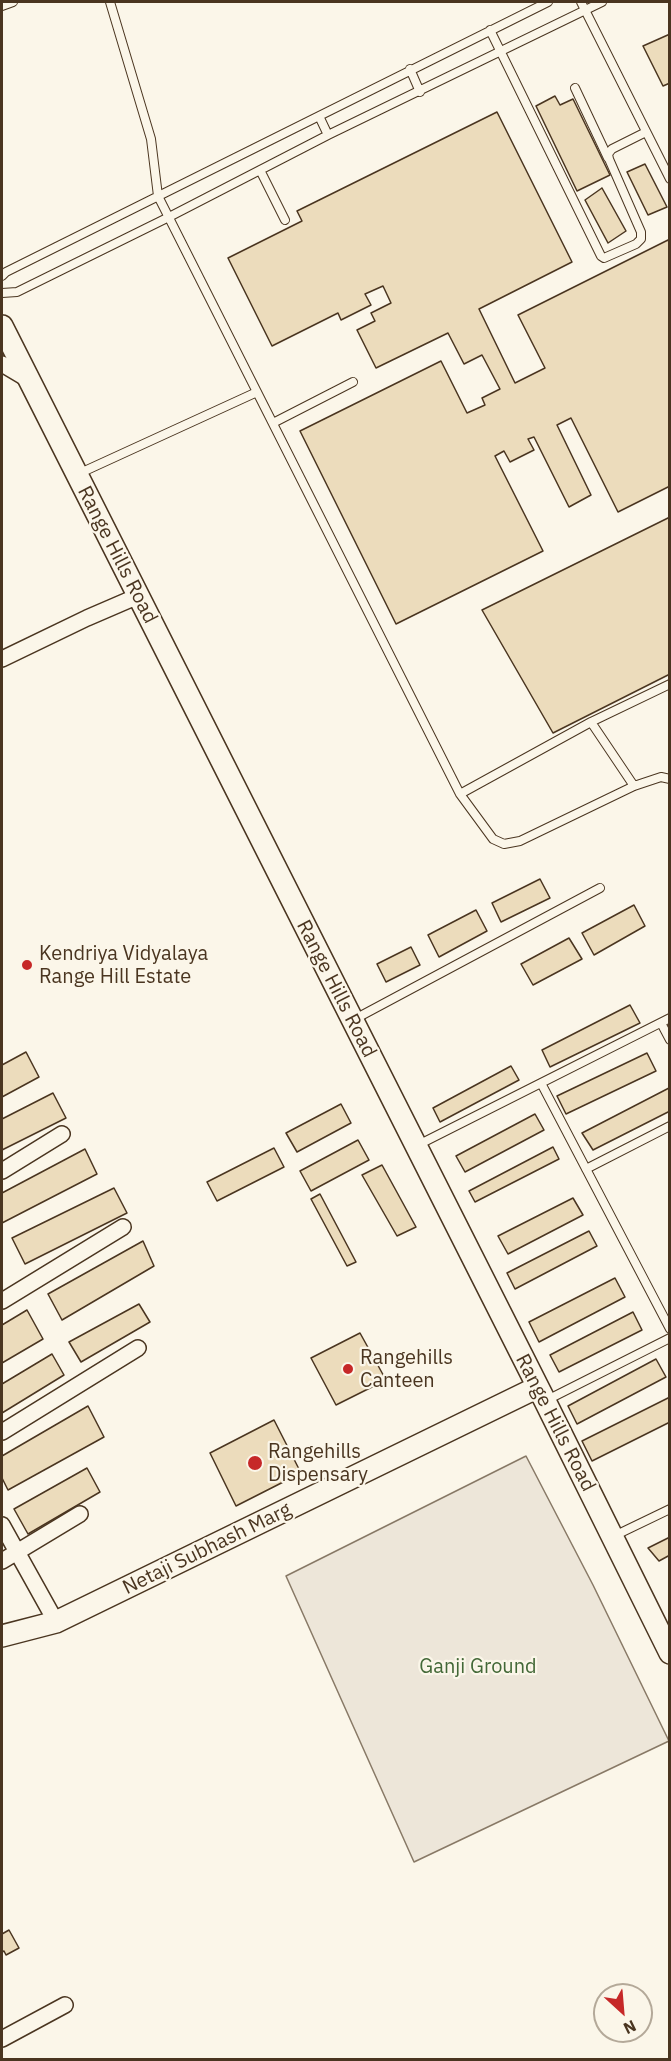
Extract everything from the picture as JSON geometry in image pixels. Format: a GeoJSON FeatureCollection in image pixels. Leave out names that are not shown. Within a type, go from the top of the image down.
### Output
{"type":"FeatureCollection","features":[{"type":"Feature","properties":{"kind":"street","name":"Range Hills Road"},"geometry":{"type":"LineString","coordinates":[[2,326],[541,1394],[669,1653]]}},
{"type":"Feature","properties":{"kind":"street"},"geometry":{"type":"LineString","coordinates":[[2,364],[29,380]]}},
{"type":"Feature","properties":{"kind":"street"},"geometry":{"type":"LineString","coordinates":[[2,659],[138,596]]}},
{"type":"Feature","properties":{"kind":"street"},"geometry":{"type":"LineString","coordinates":[[2,1171],[62,1134]]}},
{"type":"Feature","properties":{"kind":"street"},"geometry":{"type":"LineString","coordinates":[[2,1301],[123,1227]]}},
{"type":"Feature","properties":{"kind":"street"},"geometry":{"type":"LineString","coordinates":[[2,1432],[138,1348]]}},
{"type":"Feature","properties":{"kind":"street","name":"Netaji Subhash Marg"},"geometry":{"type":"LineString","coordinates":[[2,1636],[56,1622],[541,1394]]}},
{"type":"Feature","properties":{"kind":"street"},"geometry":{"type":"LineString","coordinates":[[2,1561],[80,1514]]}},
{"type":"Feature","properties":{"kind":"street"},"geometry":{"type":"LineString","coordinates":[[2,1526],[56,1622]]}},
{"type":"Feature","properties":{"kind":"street"},"geometry":{"type":"LineString","coordinates":[[2,2039],[65,2005]]}},
{"type":"Feature","properties":{"kind":"lane"},"geometry":{"type":"LineString","coordinates":[[2,6],[13,2]]}},
{"type":"Feature","properties":{"kind":"lane"},"geometry":{"type":"LineString","coordinates":[[110,2],[151,139],[158,196],[460,794],[493,839],[504,844],[520,841],[634,786],[661,777],[669,778]]}},
{"type":"Feature","properties":{"kind":"lane"},"geometry":{"type":"LineString","coordinates":[[2,276],[490,30],[531,5],[548,2]]}},
{"type":"Feature","properties":{"kind":"lane"},"geometry":{"type":"LineString","coordinates":[[581,2],[669,178]]}},
{"type":"Feature","properties":{"kind":"lane"},"geometry":{"type":"LineString","coordinates":[[2,293],[17,292],[328,135],[602,2]]}},
{"type":"Feature","properties":{"kind":"lane"},"geometry":{"type":"LineString","coordinates":[[490,30],[604,258],[636,244],[641,236],[609,159],[575,88]]}},
{"type":"Feature","properties":{"kind":"lane"},"geometry":{"type":"LineString","coordinates":[[410,69],[420,92]]}},
{"type":"Feature","properties":{"kind":"lane"},"geometry":{"type":"LineString","coordinates":[[319,116],[328,135]]}},
{"type":"Feature","properties":{"kind":"lane"},"geometry":{"type":"LineString","coordinates":[[609,159],[608,154],[612,149],[646,132]]}},
{"type":"Feature","properties":{"kind":"lane"},"geometry":{"type":"LineString","coordinates":[[260,170],[285,220]]}},
{"type":"Feature","properties":{"kind":"lane"},"geometry":{"type":"LineString","coordinates":[[273,423],[353,382]]}},
{"type":"Feature","properties":{"kind":"lane"},"geometry":{"type":"LineString","coordinates":[[77,475],[257,392]]}},
{"type":"Feature","properties":{"kind":"lane"},"geometry":{"type":"LineString","coordinates":[[460,794],[591,722],[669,684]]}},
{"type":"Feature","properties":{"kind":"lane"},"geometry":{"type":"LineString","coordinates":[[591,722],[634,786]]}},
{"type":"Feature","properties":{"kind":"lane"},"geometry":{"type":"LineString","coordinates":[[352,1020],[600,888]]}},
{"type":"Feature","properties":{"kind":"lane"},"geometry":{"type":"LineString","coordinates":[[416,1146],[669,1018]]}},
{"type":"Feature","properties":{"kind":"lane"},"geometry":{"type":"LineString","coordinates":[[661,1023],[669,1040]]}},
{"type":"Feature","properties":{"kind":"lane"},"geometry":{"type":"LineString","coordinates":[[541,1083],[669,1329]]}},
{"type":"Feature","properties":{"kind":"lane"},"geometry":{"type":"LineString","coordinates":[[586,1169],[669,1126]]}},
{"type":"Feature","properties":{"kind":"lane"},"geometry":{"type":"LineString","coordinates":[[541,1394],[669,1338]]}},
{"type":"Feature","properties":{"kind":"lane"},"geometry":{"type":"LineString","coordinates":[[612,1537],[669,1509]]}},
{"type":"Feature","properties":{"kind":"green space","name":"Ganji Ground"},"geometry":{"type":"Polygon","coordinates":[[[526,1456],[593,1585],[669,1741],[414,1862],[286,1576],[526,1456]]]}},
{"type":"Feature","properties":{"kind":"building"},"geometry":{"type":"Polygon","coordinates":[[[670,34],[670,83],[663,86],[643,46],[670,34]]]}},
{"type":"Feature","properties":{"kind":"building"},"geometry":{"type":"Polygon","coordinates":[[[555,96],[560,105],[573,99],[610,175],[577,191],[536,106],[555,96]]]}},
{"type":"Feature","properties":{"kind":"building"},"geometry":{"type":"Polygon","coordinates":[[[497,112],[572,262],[479,309],[515,383],[545,368],[518,315],[668,240],[670,243],[670,486],[618,512],[571,418],[557,425],[591,495],[569,507],[534,437],[528,439],[534,450],[510,462],[504,451],[495,456],[543,551],[396,624],[300,431],[441,361],[467,413],[485,405],[482,398],[500,389],[482,355],[464,364],[448,333],[376,368],[357,330],[375,321],[371,313],[391,303],[383,286],[365,294],[371,305],[341,320],[338,313],[272,346],[228,258],[302,221],[297,211],[497,112]]]}},
{"type":"Feature","properties":{"kind":"building"},"geometry":{"type":"Polygon","coordinates":[[[645,164],[667,207],[648,215],[627,172],[645,164]]]}},
{"type":"Feature","properties":{"kind":"building"},"geometry":{"type":"Polygon","coordinates":[[[602,188],[626,231],[608,243],[585,200],[602,188]]]}},
{"type":"Feature","properties":{"kind":"building"},"geometry":{"type":"Polygon","coordinates":[[[670,517],[670,674],[553,733],[482,610],[670,517]]]}},
{"type":"Feature","properties":{"kind":"building"},"geometry":{"type":"Polygon","coordinates":[[[540,879],[550,898],[501,922],[492,903],[540,879]]]}},
{"type":"Feature","properties":{"kind":"building"},"geometry":{"type":"Polygon","coordinates":[[[634,905],[645,926],[594,955],[582,933],[634,905]]]}},
{"type":"Feature","properties":{"kind":"building"},"geometry":{"type":"Polygon","coordinates":[[[476,910],[487,931],[439,957],[428,935],[476,910]]]}},
{"type":"Feature","properties":{"kind":"building"},"geometry":{"type":"Polygon","coordinates":[[[569,938],[582,959],[533,985],[521,964],[569,938]]]}},
{"type":"Feature","properties":{"kind":"building"},"geometry":{"type":"Polygon","coordinates":[[[411,947],[420,965],[386,982],[377,964],[411,947]]]}},
{"type":"Feature","properties":{"kind":"building"},"geometry":{"type":"Polygon","coordinates":[[[630,1005],[640,1023],[550,1067],[542,1050],[630,1005]]]}},
{"type":"Feature","properties":{"kind":"building"},"geometry":{"type":"Polygon","coordinates":[[[26,1052],[39,1077],[2,1097],[2,1065],[26,1052]]]}},
{"type":"Feature","properties":{"kind":"building"},"geometry":{"type":"Polygon","coordinates":[[[647,1053],[656,1071],[566,1114],[557,1096],[647,1053]]]}},
{"type":"Feature","properties":{"kind":"building"},"geometry":{"type":"Polygon","coordinates":[[[511,1066],[519,1080],[440,1122],[433,1108],[511,1066]]]}},
{"type":"Feature","properties":{"kind":"building"},"geometry":{"type":"Polygon","coordinates":[[[669,1088],[670,1111],[593,1150],[582,1133],[669,1088]]]}},
{"type":"Feature","properties":{"kind":"building"},"geometry":{"type":"Polygon","coordinates":[[[53,1093],[66,1118],[2,1150],[2,1119],[53,1093]]]}},
{"type":"Feature","properties":{"kind":"building"},"geometry":{"type":"Polygon","coordinates":[[[341,1104],[351,1123],[297,1152],[286,1133],[341,1104]]]}},
{"type":"Feature","properties":{"kind":"building"},"geometry":{"type":"Polygon","coordinates":[[[535,1114],[544,1130],[465,1172],[456,1156],[535,1114]]]}},
{"type":"Feature","properties":{"kind":"building"},"geometry":{"type":"Polygon","coordinates":[[[358,1140],[369,1160],[311,1191],[300,1171],[358,1140]]]}},
{"type":"Feature","properties":{"kind":"building"},"geometry":{"type":"Polygon","coordinates":[[[553,1147],[559,1159],[475,1202],[469,1191],[553,1147]]]}},
{"type":"Feature","properties":{"kind":"building"},"geometry":{"type":"Polygon","coordinates":[[[274,1148],[284,1167],[217,1201],[207,1182],[274,1148]]]}},
{"type":"Feature","properties":{"kind":"building"},"geometry":{"type":"Polygon","coordinates":[[[85,1149],[97,1174],[2,1223],[2,1193],[85,1149]]]}},
{"type":"Feature","properties":{"kind":"building"},"geometry":{"type":"Polygon","coordinates":[[[382,1165],[416,1227],[397,1236],[362,1175],[382,1165]]]}},
{"type":"Feature","properties":{"kind":"building"},"geometry":{"type":"Polygon","coordinates":[[[114,1188],[127,1213],[25,1264],[12,1238],[114,1188]]]}},
{"type":"Feature","properties":{"kind":"building"},"geometry":{"type":"Polygon","coordinates":[[[320,1194],[356,1262],[347,1266],[311,1199],[320,1194]]]}},
{"type":"Feature","properties":{"kind":"building"},"geometry":{"type":"Polygon","coordinates":[[[573,1198],[583,1215],[508,1254],[498,1236],[573,1198]]]}},
{"type":"Feature","properties":{"kind":"building"},"geometry":{"type":"Polygon","coordinates":[[[589,1231],[597,1246],[515,1289],[507,1273],[589,1231]]]}},
{"type":"Feature","properties":{"kind":"building"},"geometry":{"type":"Polygon","coordinates":[[[143,1241],[154,1266],[62,1320],[48,1294],[143,1241]]]}},
{"type":"Feature","properties":{"kind":"building"},"geometry":{"type":"Polygon","coordinates":[[[615,1278],[625,1297],[539,1342],[529,1322],[615,1278]]]}},
{"type":"Feature","properties":{"kind":"building"},"geometry":{"type":"Polygon","coordinates":[[[139,1304],[150,1322],[81,1362],[69,1342],[139,1304]]]}},
{"type":"Feature","properties":{"kind":"building"},"geometry":{"type":"Polygon","coordinates":[[[27,1310],[43,1339],[2,1363],[2,1325],[27,1310]]]}},
{"type":"Feature","properties":{"kind":"building"},"geometry":{"type":"Polygon","coordinates":[[[633,1312],[642,1330],[559,1372],[550,1355],[633,1312]]]}},
{"type":"Feature","properties":{"kind":"building","name":"Rangehills Canteen"},"geometry":{"type":"Polygon","coordinates":[[[360,1333],[386,1380],[336,1405],[311,1358],[360,1333]]]}},
{"type":"Feature","properties":{"kind":"building"},"geometry":{"type":"Polygon","coordinates":[[[52,1354],[64,1375],[2,1413],[2,1384],[52,1354]]]}},
{"type":"Feature","properties":{"kind":"building"},"geometry":{"type":"Polygon","coordinates":[[[656,1359],[666,1377],[577,1424],[568,1406],[656,1359]]]}},
{"type":"Feature","properties":{"kind":"building"},"geometry":{"type":"Polygon","coordinates":[[[670,1397],[670,1422],[592,1461],[582,1441],[670,1397]]]}},
{"type":"Feature","properties":{"kind":"building"},"geometry":{"type":"Polygon","coordinates":[[[88,1406],[104,1437],[8,1490],[2,1478],[2,1456],[88,1406]]]}},
{"type":"Feature","properties":{"kind":"building","name":"Rangehills Dispensary"},"geometry":{"type":"Polygon","coordinates":[[[274,1420],[301,1473],[236,1506],[210,1453],[274,1420]]]}},
{"type":"Feature","properties":{"kind":"building"},"geometry":{"type":"Polygon","coordinates":[[[87,1468],[100,1492],[28,1534],[14,1509],[87,1468]]]}},
{"type":"Feature","properties":{"kind":"building"},"geometry":{"type":"Polygon","coordinates":[[[670,1537],[670,1555],[659,1561],[648,1548],[670,1537]]]}},
{"type":"Feature","properties":{"kind":"building"},"geometry":{"type":"Polygon","coordinates":[[[9,1930],[19,1948],[6,1955],[4,1951],[2,1952],[2,1934],[9,1930]]]}},
{"type":"Feature","properties":{"kind":"place","name":"Kendriya Vidyalaya Range Hill Estate"},"geometry":{"type":"Point","coordinates":[27,965]}},
{"type":"Feature","properties":{"kind":"place","name":"Rangehills Canteen"},"geometry":{"type":"Point","coordinates":[348,1369]}},
{"type":"Feature","properties":{"kind":"place","name":"Rangehills Dispensary"},"geometry":{"type":"Point","coordinates":[255,1463]}}]}
